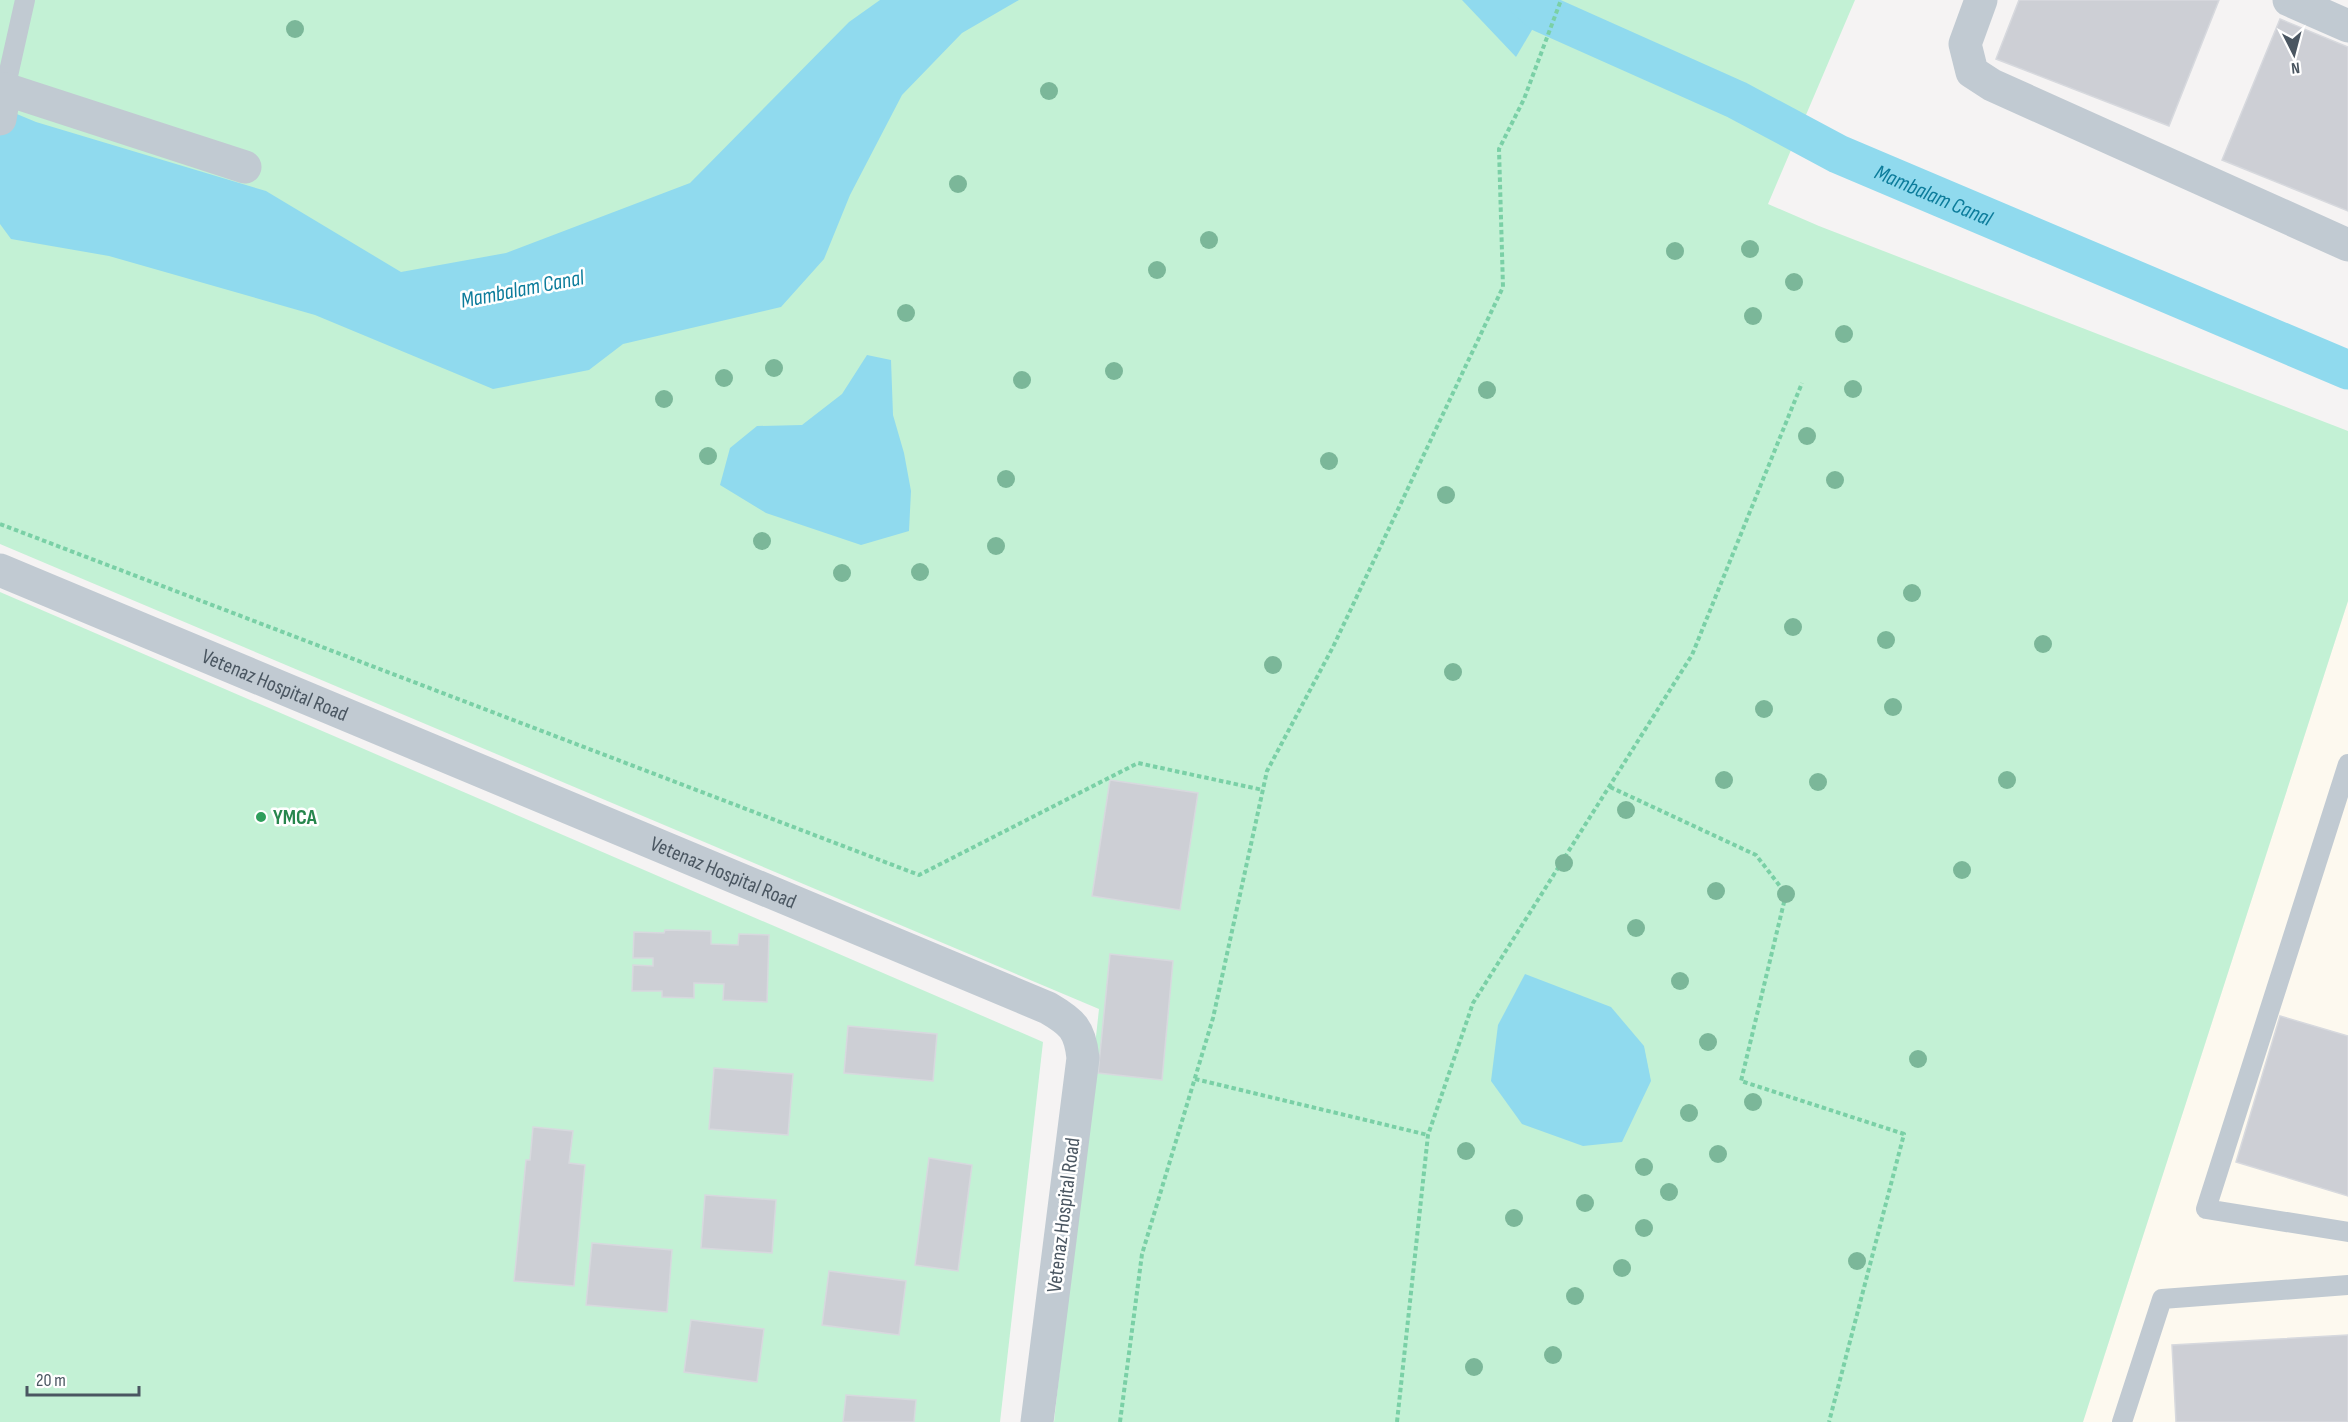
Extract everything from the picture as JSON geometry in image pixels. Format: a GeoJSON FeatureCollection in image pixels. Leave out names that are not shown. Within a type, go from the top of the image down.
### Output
{"type":"FeatureCollection","features":[{"type":"Feature","properties":{"kind":"street"},"geometry":{"type":"LineString","coordinates":[[1981,0],[1965,44],[1972,72],[1992,85],[2348,245]]}},
{"type":"Feature","properties":{"kind":"street"},"geometry":{"type":"LineString","coordinates":[[2289,0],[2348,26]]}},
{"type":"Feature","properties":{"kind":"street"},"geometry":{"type":"LineString","coordinates":[[2,104],[245,167]]}},
{"type":"Feature","properties":{"kind":"street","name":"Vetenaz Hospital Road"},"geometry":{"type":"LineString","coordinates":[[0,570],[1048,1008],[1062,1016],[1074,1026],[1081,1040],[1083,1058],[1037,1422]]}},
{"type":"Feature","properties":{"kind":"lane"},"geometry":{"type":"LineString","coordinates":[[2,104],[25,0]]}},
{"type":"Feature","properties":{"kind":"lane"},"geometry":{"type":"LineString","coordinates":[[2348,764],[2206,1209],[2348,1232]]}},
{"type":"Feature","properties":{"kind":"lane"},"geometry":{"type":"LineString","coordinates":[[2122,1422],[2162,1299],[2348,1285]]}},
{"type":"Feature","properties":{"kind":"path"},"geometry":{"type":"LineString","coordinates":[[1120,1422],[1142,1254],[1213,1018],[1267,771],[1333,647],[1503,287],[1499,149],[1524,99],[1561,0]]}},
{"type":"Feature","properties":{"kind":"path"},"geometry":{"type":"LineString","coordinates":[[1397,1422],[1428,1135],[1473,1003],[1692,655],[1802,383]]}},
{"type":"Feature","properties":{"kind":"path"},"geometry":{"type":"LineString","coordinates":[[0,524],[919,875],[1138,763],[1263,790]]}},
{"type":"Feature","properties":{"kind":"path"},"geometry":{"type":"LineString","coordinates":[[1610,787],[1756,855],[1786,894],[1741,1081],[1904,1134],[1829,1422]]}},
{"type":"Feature","properties":{"kind":"path"},"geometry":{"type":"LineString","coordinates":[[1195,1079],[1428,1135]]}},
{"type":"Feature","properties":{"kind":"shaded area"},"geometry":{"type":"Polygon","coordinates":[[[2348,601],[2348,1422],[2083,1422],[2348,601]]]}},
{"type":"Feature","properties":{"kind":"green space"},"geometry":{"type":"Polygon","coordinates":[[[0,0],[1855,0],[1768,204],[1819,226],[2348,431],[2348,601],[2083,1422],[1054,1422],[1099,1009],[0,544],[0,0]]]}},
{"type":"Feature","properties":{"kind":"green space","name":"YMCA"},"geometry":{"type":"Polygon","coordinates":[[[0,592],[1043,1042],[1000,1422],[0,1422],[0,592]]]}},
{"type":"Feature","properties":{"kind":"water"},"geometry":{"type":"Polygon","coordinates":[[[880,0],[1019,0],[962,33],[902,95],[850,195],[824,259],[781,307],[623,344],[589,370],[493,389],[315,315],[109,256],[11,239],[0,224],[0,107],[36,122],[266,191],[401,272],[506,253],[690,183],[849,22],[880,0]]]}},
{"type":"Feature","properties":{"kind":"water"},"geometry":{"type":"Polygon","coordinates":[[[1462,0],[1540,0],[1542,13],[1516,57],[1462,0]]]}},
{"type":"Feature","properties":{"kind":"water"},"geometry":{"type":"Polygon","coordinates":[[[867,355],[891,360],[893,415],[904,453],[911,491],[909,531],[861,545],[766,513],[720,485],[730,448],[757,426],[802,425],[842,394],[867,355]]]}},
{"type":"Feature","properties":{"kind":"water"},"geometry":{"type":"Polygon","coordinates":[[[1525,974],[1611,1007],[1644,1046],[1651,1081],[1622,1142],[1583,1146],[1522,1124],[1491,1081],[1498,1025],[1525,974]]]}},
{"type":"Feature","properties":{"kind":"building"},"geometry":{"type":"Polygon","coordinates":[[[2019,0],[2219,0],[2169,126],[1996,59],[2019,0]]]}},
{"type":"Feature","properties":{"kind":"building"},"geometry":{"type":"Polygon","coordinates":[[[2280,19],[2348,47],[2348,211],[2222,160],[2280,19]]]}},
{"type":"Feature","properties":{"kind":"building"},"geometry":{"type":"Polygon","coordinates":[[[1110,780],[1198,793],[1180,910],[1092,896],[1110,780]]]}},
{"type":"Feature","properties":{"kind":"building"},"geometry":{"type":"Polygon","coordinates":[[[665,930],[711,931],[711,944],[738,945],[739,934],[769,935],[767,1002],[723,1000],[724,984],[694,983],[694,998],[662,997],[662,991],[632,991],[633,965],[653,966],[653,958],[633,958],[634,932],[664,933],[665,930]]]}},
{"type":"Feature","properties":{"kind":"building"},"geometry":{"type":"Polygon","coordinates":[[[1110,954],[1173,961],[1162,1080],[1098,1073],[1110,954]]]}},
{"type":"Feature","properties":{"kind":"building"},"geometry":{"type":"Polygon","coordinates":[[[2280,1016],[2348,1036],[2348,1196],[2236,1162],[2280,1016]]]}},
{"type":"Feature","properties":{"kind":"building"},"geometry":{"type":"Polygon","coordinates":[[[848,1026],[937,1034],[933,1081],[844,1073],[848,1026]]]}},
{"type":"Feature","properties":{"kind":"building"},"geometry":{"type":"Polygon","coordinates":[[[714,1068],[793,1074],[788,1135],[709,1129],[714,1068]]]}},
{"type":"Feature","properties":{"kind":"building"},"geometry":{"type":"Polygon","coordinates":[[[533,1127],[573,1131],[569,1163],[585,1165],[574,1286],[514,1281],[526,1160],[530,1160],[533,1127]]]}},
{"type":"Feature","properties":{"kind":"building"},"geometry":{"type":"Polygon","coordinates":[[[929,1158],[972,1165],[958,1271],[915,1265],[929,1158]]]}},
{"type":"Feature","properties":{"kind":"building"},"geometry":{"type":"Polygon","coordinates":[[[705,1195],[776,1200],[772,1253],[701,1248],[705,1195]]]}},
{"type":"Feature","properties":{"kind":"building"},"geometry":{"type":"Polygon","coordinates":[[[592,1243],[672,1250],[667,1312],[586,1305],[592,1243]]]}},
{"type":"Feature","properties":{"kind":"building"},"geometry":{"type":"Polygon","coordinates":[[[829,1271],[906,1281],[899,1335],[822,1325],[829,1271]]]}},
{"type":"Feature","properties":{"kind":"building"},"geometry":{"type":"Polygon","coordinates":[[[691,1320],[764,1329],[757,1382],[684,1372],[691,1320]]]}},
{"type":"Feature","properties":{"kind":"building"},"geometry":{"type":"Polygon","coordinates":[[[2348,1335],[2348,1422],[2176,1422],[2172,1345],[2348,1335]]]}},
{"type":"Feature","properties":{"kind":"building"},"geometry":{"type":"Polygon","coordinates":[[[846,1395],[916,1400],[914,1422],[843,1422],[846,1395]]]}},
{"type":"Feature","properties":{"kind":"waterway","name":"Mambalam Canal"},"geometry":{"type":"LineString","coordinates":[[1527,0],[1542,13],[1737,100],[1838,154],[2348,370]]}},
{"type":"Feature","properties":{"kind":"place","name":"YMCA"},"geometry":{"type":"Point","coordinates":[261,817]}}]}
